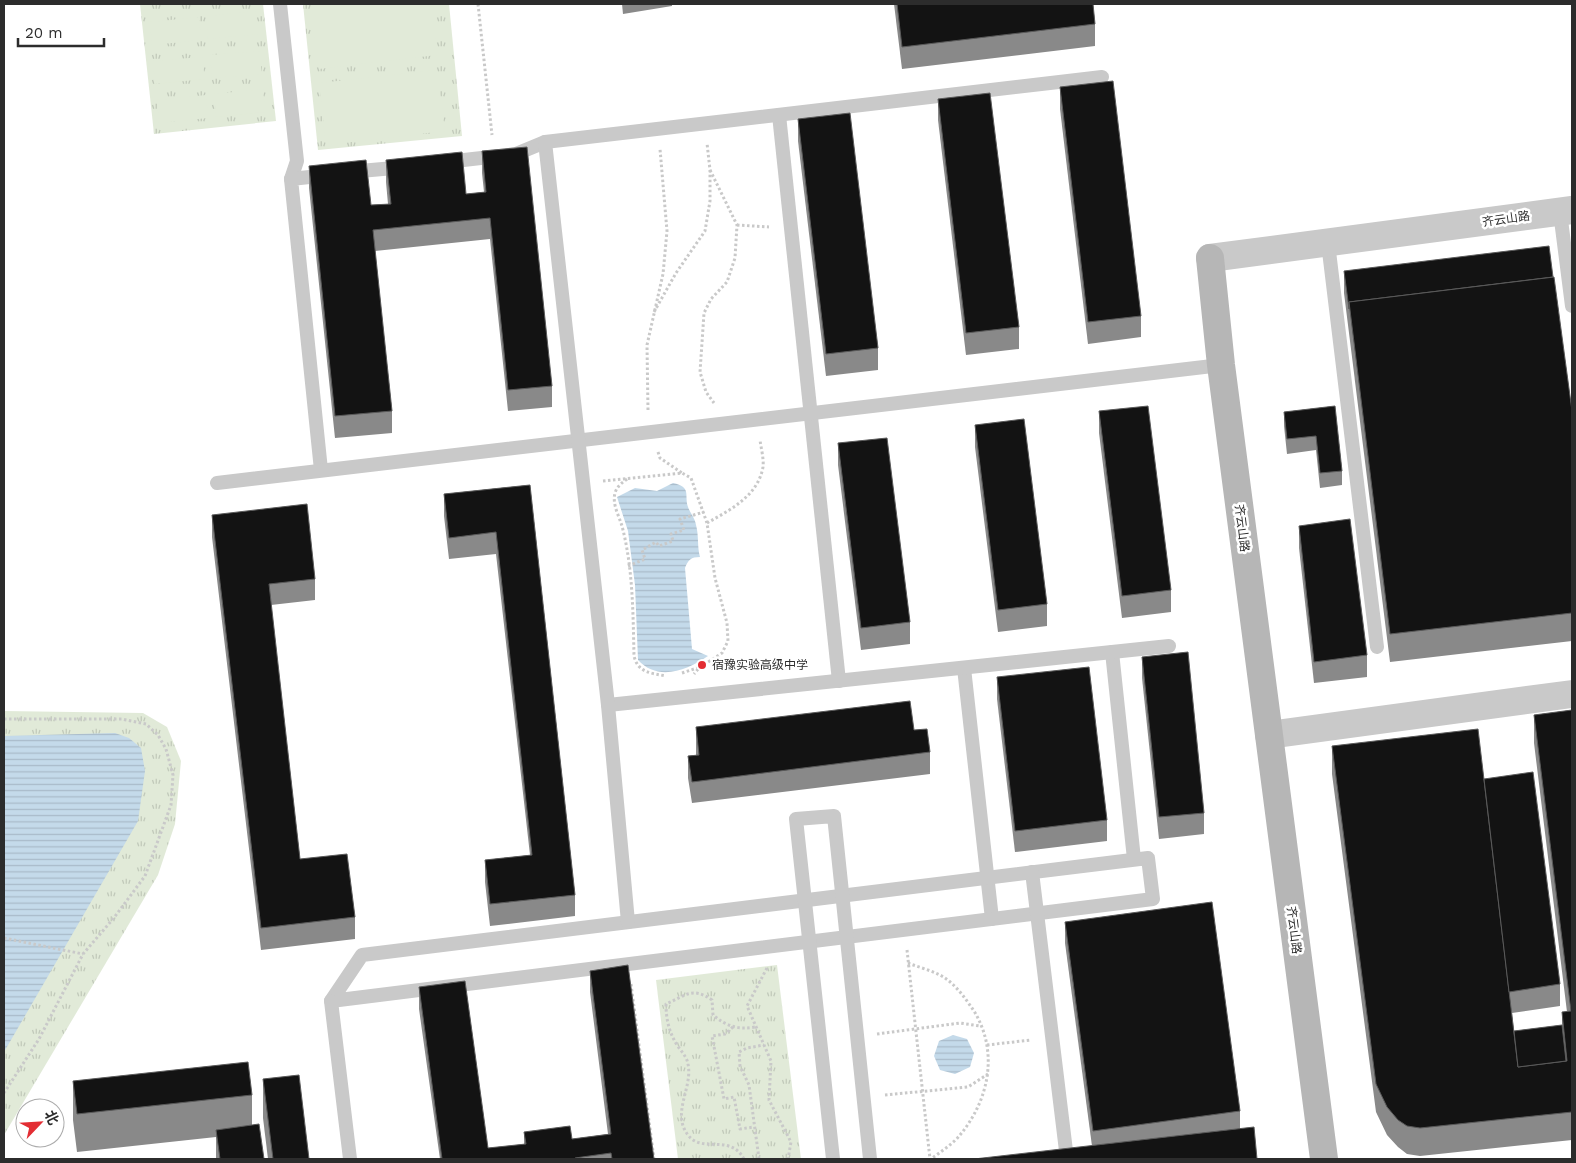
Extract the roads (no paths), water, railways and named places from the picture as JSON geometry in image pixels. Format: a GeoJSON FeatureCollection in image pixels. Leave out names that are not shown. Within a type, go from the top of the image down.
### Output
{"type":"FeatureCollection","features":[{"type":"Feature","properties":{"kind":"street","name":"齐云山路"},"geometry":{"type":"LineString","coordinates":[[1324,1159],[1221,365],[1210,258],[1566,211]]}},
{"type":"Feature","properties":{"kind":"street"},"geometry":{"type":"LineString","coordinates":[[1269,735],[1572,694]]}},
{"type":"Feature","properties":{"kind":"lane"},"geometry":{"type":"LineString","coordinates":[[280,4],[297,160],[290,178],[321,470]]}},
{"type":"Feature","properties":{"kind":"lane"},"geometry":{"type":"LineString","coordinates":[[436,163],[516,154],[545,142],[1102,77]]}},
{"type":"Feature","properties":{"kind":"lane"},"geometry":{"type":"LineString","coordinates":[[779,114],[839,681]]}},
{"type":"Feature","properties":{"kind":"lane"},"geometry":{"type":"LineString","coordinates":[[545,142],[608,706],[628,922]]}},
{"type":"Feature","properties":{"kind":"lane"},"geometry":{"type":"LineString","coordinates":[[290,178],[417,165]]}},
{"type":"Feature","properties":{"kind":"lane"},"geometry":{"type":"LineString","coordinates":[[1566,211],[1572,306]]}},
{"type":"Feature","properties":{"kind":"lane"},"geometry":{"type":"LineString","coordinates":[[1328,243],[1377,647]]}},
{"type":"Feature","properties":{"kind":"lane"},"geometry":{"type":"LineString","coordinates":[[217,482],[1221,365]]}},
{"type":"Feature","properties":{"kind":"lane"},"geometry":{"type":"LineString","coordinates":[[608,706],[1169,646]]}},
{"type":"Feature","properties":{"kind":"lane"},"geometry":{"type":"LineString","coordinates":[[1112,652],[1134,859]]}},
{"type":"Feature","properties":{"kind":"lane"},"geometry":{"type":"LineString","coordinates":[[964,668],[992,919]]}},
{"type":"Feature","properties":{"kind":"lane"},"geometry":{"type":"LineString","coordinates":[[832,1159],[796,819],[834,816],[870,1159]]}},
{"type":"Feature","properties":{"kind":"lane"},"geometry":{"type":"LineString","coordinates":[[331,1001],[1153,900],[1148,858],[362,955],[331,1001],[350,1159]]}},
{"type":"Feature","properties":{"kind":"lane"},"geometry":{"type":"LineString","coordinates":[[1032,872],[1067,1159]]}},
{"type":"Feature","properties":{"kind":"water"},"geometry":{"type":"Polygon","coordinates":[[[673,483],[685,489],[688,507],[695,520],[697,529],[700,557],[690,560],[685,568],[692,649],[708,656],[691,666],[673,672],[664,672],[646,667],[638,660],[635,585],[628,531],[617,497],[635,488],[657,491],[673,483]]]}},
{"type":"Feature","properties":{"kind":"water"},"geometry":{"type":"Polygon","coordinates":[[[115,733],[129,738],[141,748],[145,771],[138,821],[4,1052],[4,736],[115,733]]]}},
{"type":"Feature","properties":{"kind":"water"},"geometry":{"type":"Polygon","coordinates":[[[953,1035],[967,1039],[974,1053],[970,1067],[955,1074],[940,1070],[934,1056],[939,1041],[953,1035]]]}},
{"type":"Feature","properties":{"kind":"place","name":"宿豫实验高级中学"},"geometry":{"type":"Point","coordinates":[702,665]}}]}
